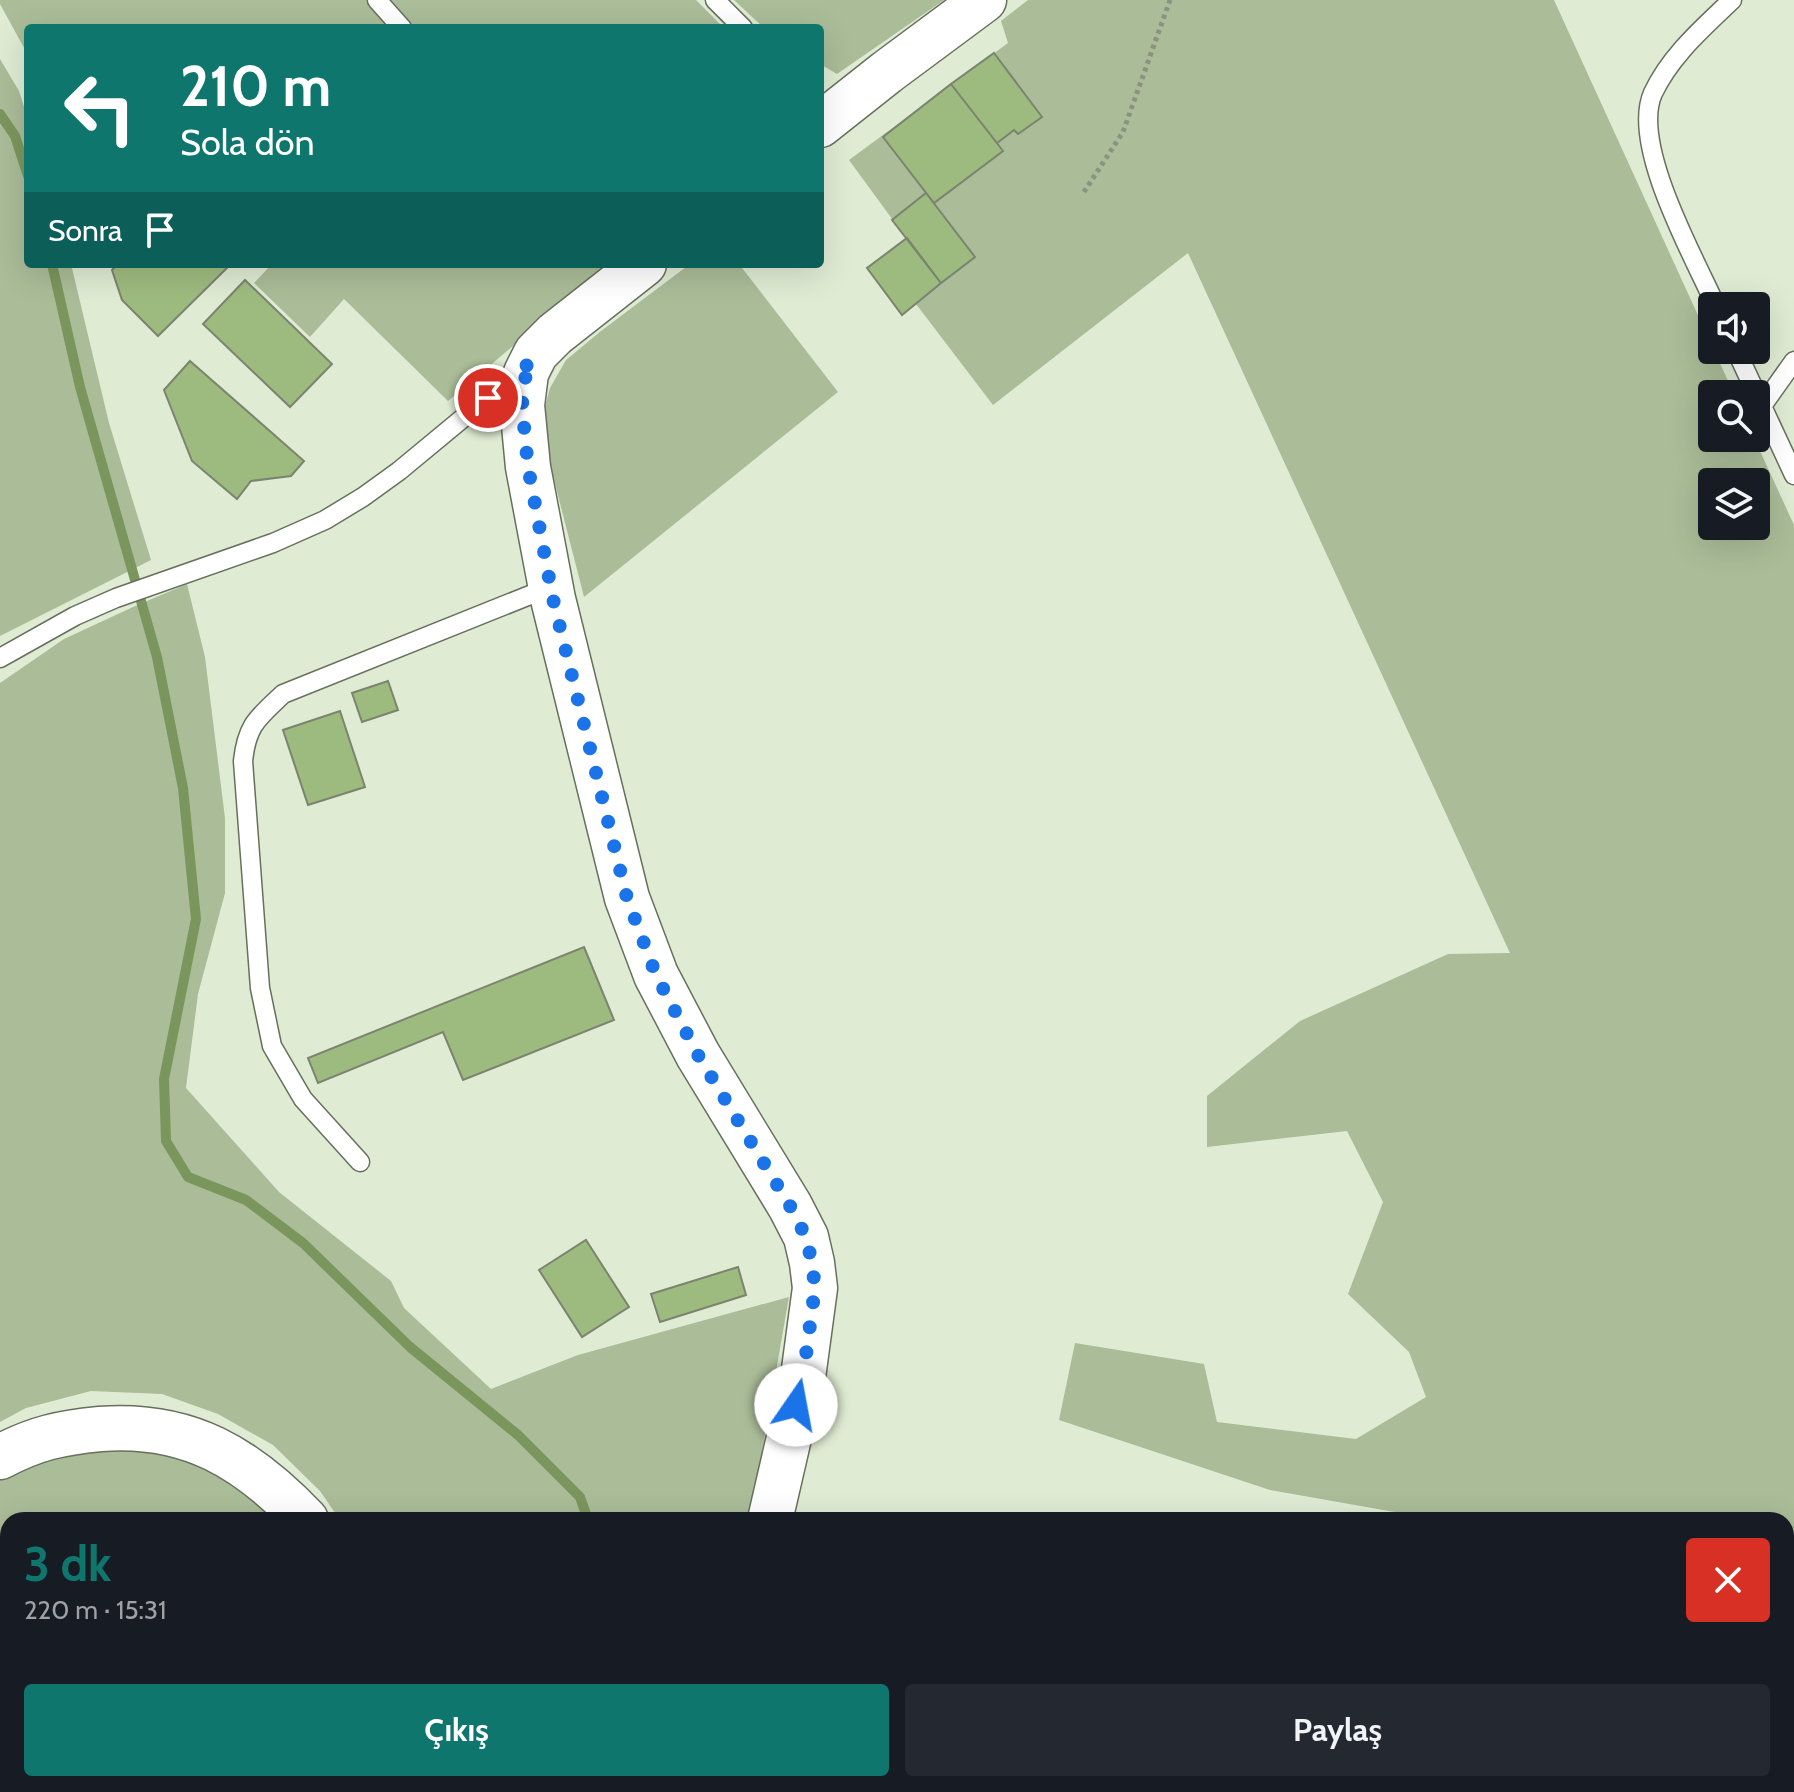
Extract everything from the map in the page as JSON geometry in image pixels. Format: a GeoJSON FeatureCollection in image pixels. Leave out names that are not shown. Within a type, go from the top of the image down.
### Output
{"type":"FeatureCollection","features":[{"type":"Feature","properties":{"kind":"street"},"geometry":{"type":"LineString","coordinates":[[824,116],[984,0]]}},
{"type":"Feature","properties":{"kind":"street"},"geometry":{"type":"LineString","coordinates":[[629,268],[536,353],[526,373],[522,405],[528,467],[550,587],[627,898],[656,975],[698,1055],[806,1237],[815,1288],[803,1377],[772,1512]]}},
{"type":"Feature","properties":{"kind":"street"},"geometry":{"type":"LineString","coordinates":[[0,1457],[38,1439],[72,1432],[144,1428],[185,1436],[219,1451],[254,1471],[298,1512]]}},
{"type":"Feature","properties":{"kind":"lane"},"geometry":{"type":"LineString","coordinates":[[377,0],[398,24]]}},
{"type":"Feature","properties":{"kind":"lane"},"geometry":{"type":"LineString","coordinates":[[715,0],[739,24]]}},
{"type":"Feature","properties":{"kind":"lane"},"geometry":{"type":"LineString","coordinates":[[1710,292],[1667,199],[1650,147],[1648,120],[1652,97],[1674,57],[1732,0]]}},
{"type":"Feature","properties":{"kind":"lane"},"geometry":{"type":"LineString","coordinates":[[0,658],[75,616],[116,598],[273,543],[325,520],[399,471],[532,361]]}},
{"type":"Feature","properties":{"kind":"lane"},"geometry":{"type":"LineString","coordinates":[[1770,395],[1794,361]]}},
{"type":"Feature","properties":{"kind":"lane"},"geometry":{"type":"LineString","coordinates":[[1770,423],[1794,475]]}},
{"type":"Feature","properties":{"kind":"lane"},"geometry":{"type":"LineString","coordinates":[[360,1162],[303,1099],[272,1046],[260,988],[243,761],[246,738],[259,716],[283,694],[550,587]]}},
{"type":"Feature","properties":{"kind":"path"},"geometry":{"type":"LineString","coordinates":[[1084,192],[1123,132],[1170,0]]}},
{"type":"Feature","properties":{"kind":"green space"},"geometry":{"type":"Polygon","coordinates":[[[0,0],[696,0],[720,24],[24,24],[24,48],[0,0]]]}},
{"type":"Feature","properties":{"kind":"green space"},"geometry":{"type":"Polygon","coordinates":[[[734,0],[944,0],[837,74],[824,66],[824,24],[760,24],[734,0]]]}},
{"type":"Feature","properties":{"kind":"green space"},"geometry":{"type":"Polygon","coordinates":[[[1028,0],[1554,0],[1698,315],[1698,364],[1720,364],[1728,380],[1698,380],[1698,452],[1760,452],[1768,468],[1698,468],[1698,540],[1770,540],[1770,473],[1794,525],[1794,1512],[1395,1512],[1270,1490],[1059,1420],[1075,1343],[1204,1364],[1217,1422],[1356,1439],[1426,1397],[1409,1352],[1348,1294],[1383,1202],[1347,1131],[1207,1147],[1207,1096],[1300,1021],[1448,954],[1510,953],[1188,253],[993,405],[916,304],[902,315],[867,268],[906,238],[849,160],[1008,43],[1001,21],[1028,0]]]}},
{"type":"Feature","properties":{"kind":"green space"},"geometry":{"type":"Polygon","coordinates":[[[0,59],[19,91],[24,107],[24,268],[72,268],[109,423],[151,560],[0,636],[0,59]]]}},
{"type":"Feature","properties":{"kind":"green space"},"geometry":{"type":"Polygon","coordinates":[[[268,268],[605,268],[448,401],[344,299],[310,337],[254,283],[268,268]]]}},
{"type":"Feature","properties":{"kind":"green space"},"geometry":{"type":"Polygon","coordinates":[[[685,268],[742,268],[838,392],[584,597],[540,425],[550,388],[566,360],[685,268]]]}},
{"type":"Feature","properties":{"kind":"green space"},"geometry":{"type":"Polygon","coordinates":[[[187,584],[205,657],[225,818],[225,893],[198,994],[186,1088],[279,1192],[391,1281],[404,1308],[491,1389],[578,1355],[789,1297],[751,1512],[334,1512],[320,1491],[273,1445],[218,1414],[162,1394],[91,1391],[26,1408],[0,1422],[0,683],[64,639],[187,584]]]}},
{"type":"Feature","properties":{"kind":"green space"},"geometry":{"type":"Polygon","coordinates":[[[140,1445],[183,1454],[244,1486],[274,1512],[0,1512],[0,1480],[24,1467],[72,1450],[140,1445]]]}},
{"type":"Feature","properties":{"kind":"building"},"geometry":{"type":"Polygon","coordinates":[[[994,53],[1042,117],[1018,134],[1014,130],[997,143],[951,84],[994,53]]]}},
{"type":"Feature","properties":{"kind":"building"},"geometry":{"type":"Polygon","coordinates":[[[951,84],[1003,151],[934,203],[883,137],[951,84]]]}},
{"type":"Feature","properties":{"kind":"building"},"geometry":{"type":"Polygon","coordinates":[[[926,193],[975,257],[941,283],[892,220],[926,193]]]}},
{"type":"Feature","properties":{"kind":"building"},"geometry":{"type":"Polygon","coordinates":[[[907,238],[941,283],[902,315],[867,268],[907,238]]]}},
{"type":"Feature","properties":{"kind":"building"},"geometry":{"type":"Polygon","coordinates":[[[227,268],[158,336],[122,300],[112,270],[227,268]]]}},
{"type":"Feature","properties":{"kind":"building"},"geometry":{"type":"Polygon","coordinates":[[[245,280],[332,364],[290,407],[203,324],[245,280]]]}},
{"type":"Feature","properties":{"kind":"building"},"geometry":{"type":"Polygon","coordinates":[[[190,361],[304,461],[291,476],[251,481],[237,499],[192,461],[164,390],[190,361]]]}},
{"type":"Feature","properties":{"kind":"building"},"geometry":{"type":"Polygon","coordinates":[[[388,681],[398,710],[362,722],[352,693],[388,681]]]}},
{"type":"Feature","properties":{"kind":"building"},"geometry":{"type":"Polygon","coordinates":[[[340,711],[365,787],[308,805],[283,730],[340,711]]]}},
{"type":"Feature","properties":{"kind":"building"},"geometry":{"type":"Polygon","coordinates":[[[584,947],[614,1020],[463,1080],[443,1032],[318,1083],[308,1058],[584,947]]]}},
{"type":"Feature","properties":{"kind":"building"},"geometry":{"type":"Polygon","coordinates":[[[586,1240],[629,1307],[582,1337],[539,1270],[586,1240]]]}},
{"type":"Feature","properties":{"kind":"building"},"geometry":{"type":"Polygon","coordinates":[[[738,1267],[746,1295],[660,1322],[651,1294],[738,1267]]]}},
{"type":"Feature","properties":{"kind":"waterway"},"geometry":{"type":"LineString","coordinates":[[0,114],[15,136],[24,164]]}},
{"type":"Feature","properties":{"kind":"waterway"},"geometry":{"type":"LineString","coordinates":[[53,268],[80,387],[157,657],[183,788],[196,919],[164,1079],[166,1141],[188,1177],[246,1200],[303,1243],[410,1347],[518,1435],[580,1497],[585,1512]]}},
{"type":"Feature","properties":{"kind":"route"},"geometry":{"type":"LineString","coordinates":[[488,398],[532,361],[526,373],[522,405],[528,467],[553,599],[627,898],[656,975],[698,1055],[806,1237],[815,1288],[803,1377],[796,1405]]}}]}
